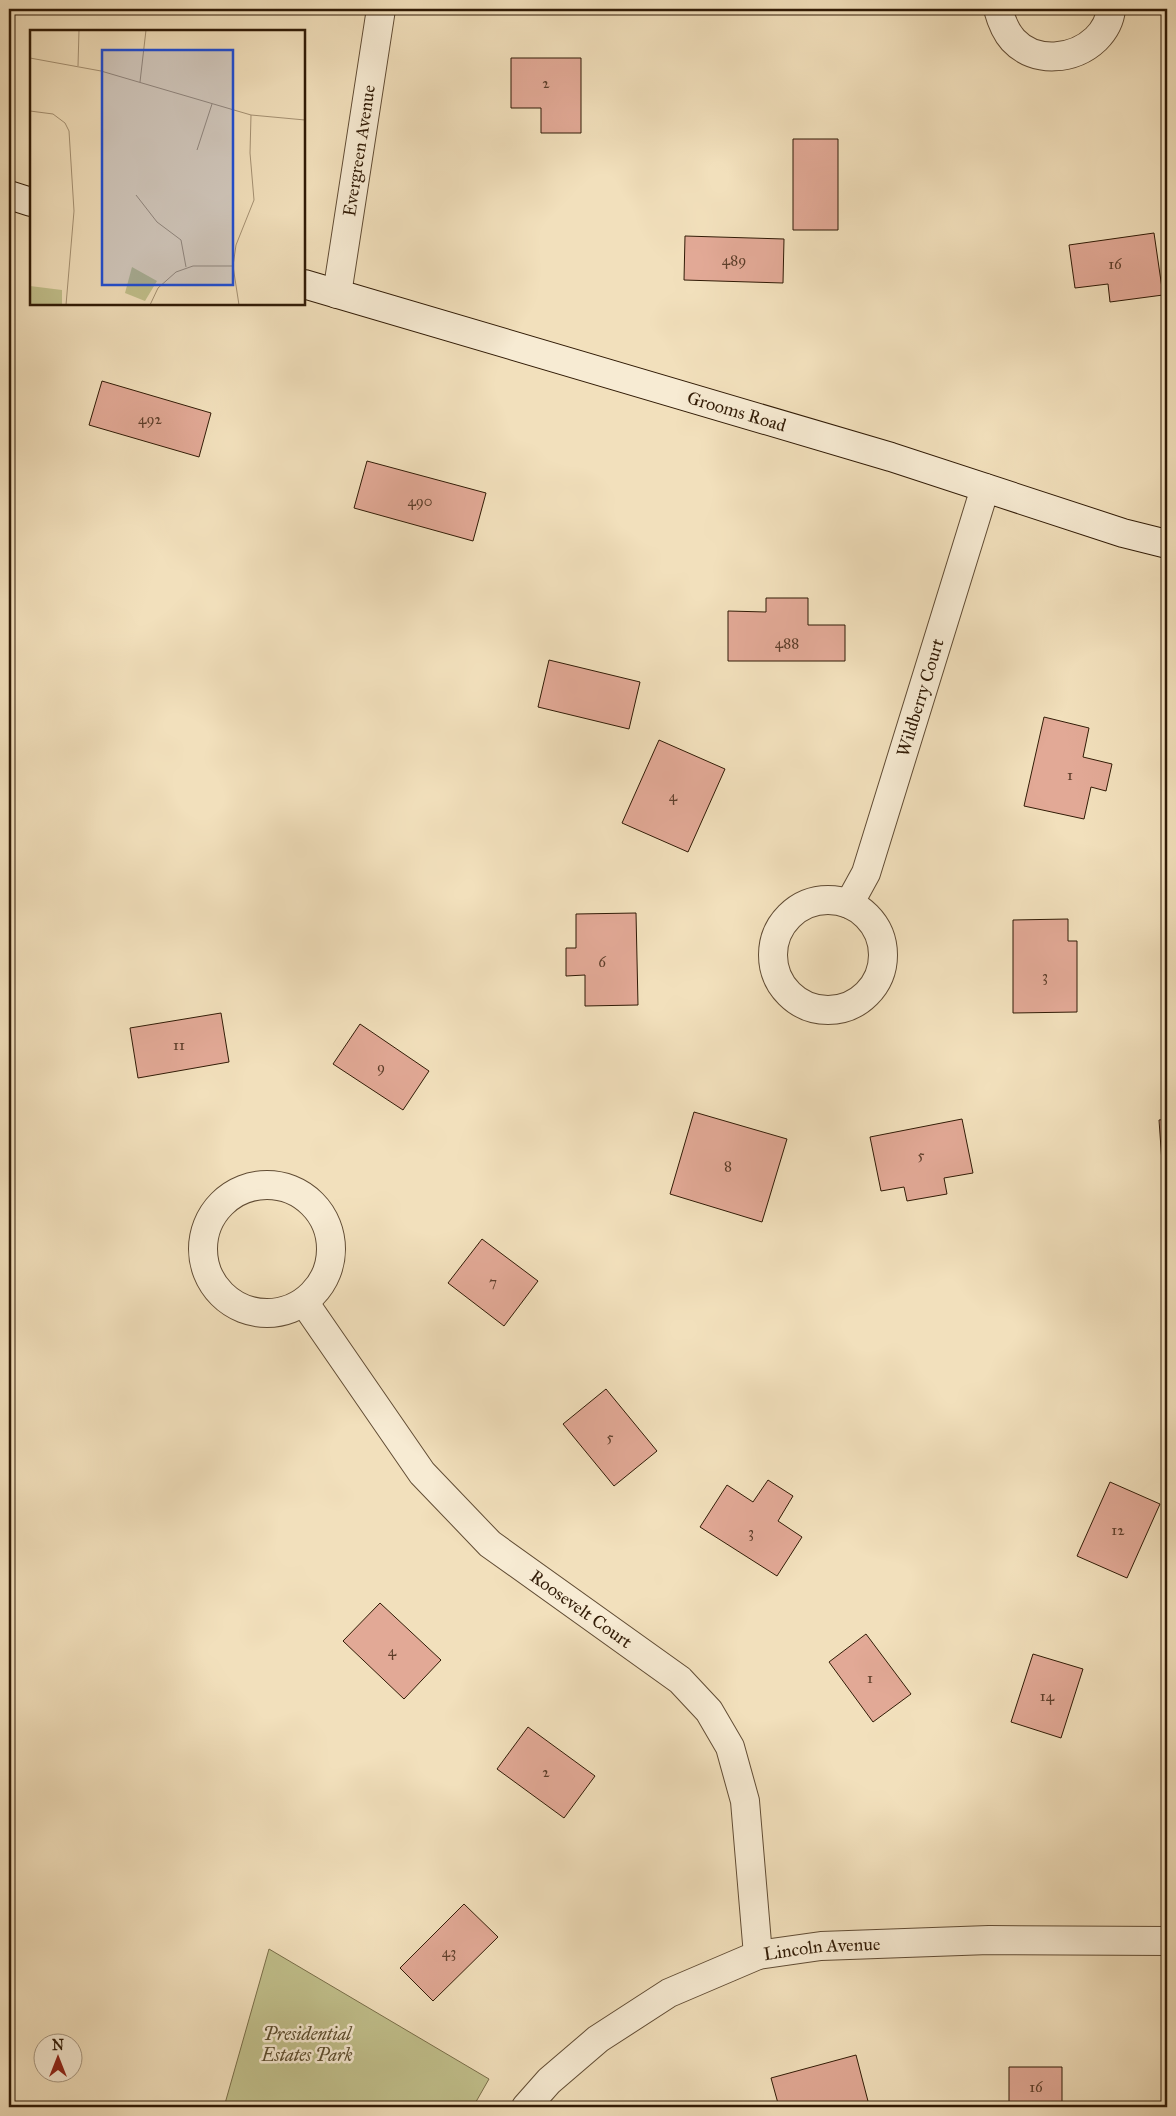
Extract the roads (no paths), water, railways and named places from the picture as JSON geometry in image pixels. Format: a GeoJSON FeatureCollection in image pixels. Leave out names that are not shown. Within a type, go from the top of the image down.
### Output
{"type":"FeatureCollection","features":[{"type":"Feature","properties":{"kind":"street","name":"Evergreen Avenue"},"geometry":{"type":"LineString","coordinates":[[337,294],[381,9]]}},
{"type":"Feature","properties":{"kind":"street"},"geometry":{"type":"LineString","coordinates":[[998,9],[1002,23],[1013,40],[1030,52],[1049,57],[1069,55],[1088,47],[1102,33],[1111,14],[1111,9]]}},
{"type":"Feature","properties":{"kind":"street"},"geometry":{"type":"LineString","coordinates":[[9,195],[30,202]]}},
{"type":"Feature","properties":{"kind":"street","name":"Grooms Road"},"geometry":{"type":"LineString","coordinates":[[305,284],[891,457],[1123,533],[1167,544]]}},
{"type":"Feature","properties":{"kind":"street","name":"Wildberry Court"},"geometry":{"type":"LineString","coordinates":[[849,904],[866,873],[985,488]]}},
{"type":"Feature","properties":{"kind":"street"},"geometry":{"type":"LineString","coordinates":[[269,1184],[295,1190],[316,1206],[329,1230],[332,1257],[323,1282],[304,1302],[279,1313],[252,1312],[228,1301],[210,1280],[202,1254],[205,1227],[219,1204],[242,1189],[269,1184]]}},
{"type":"Feature","properties":{"kind":"street","name":"Roosevelt Court"},"geometry":{"type":"LineString","coordinates":[[304,1302],[422,1473],[490,1544],[680,1680],[709,1711],[730,1747],[745,1801],[758,1955]]}},
{"type":"Feature","properties":{"kind":"street","name":"Lincoln Avenue"},"geometry":{"type":"LineString","coordinates":[[526,2107],[549,2081],[598,2039],[669,1993],[758,1955],[821,1946],[989,1940],[1167,1941]]}},
{"type":"Feature","properties":{"kind":"park label","name":"Presidential Estates Park"},"geometry":{"type":"Point","coordinates":[307,2044]}}]}
